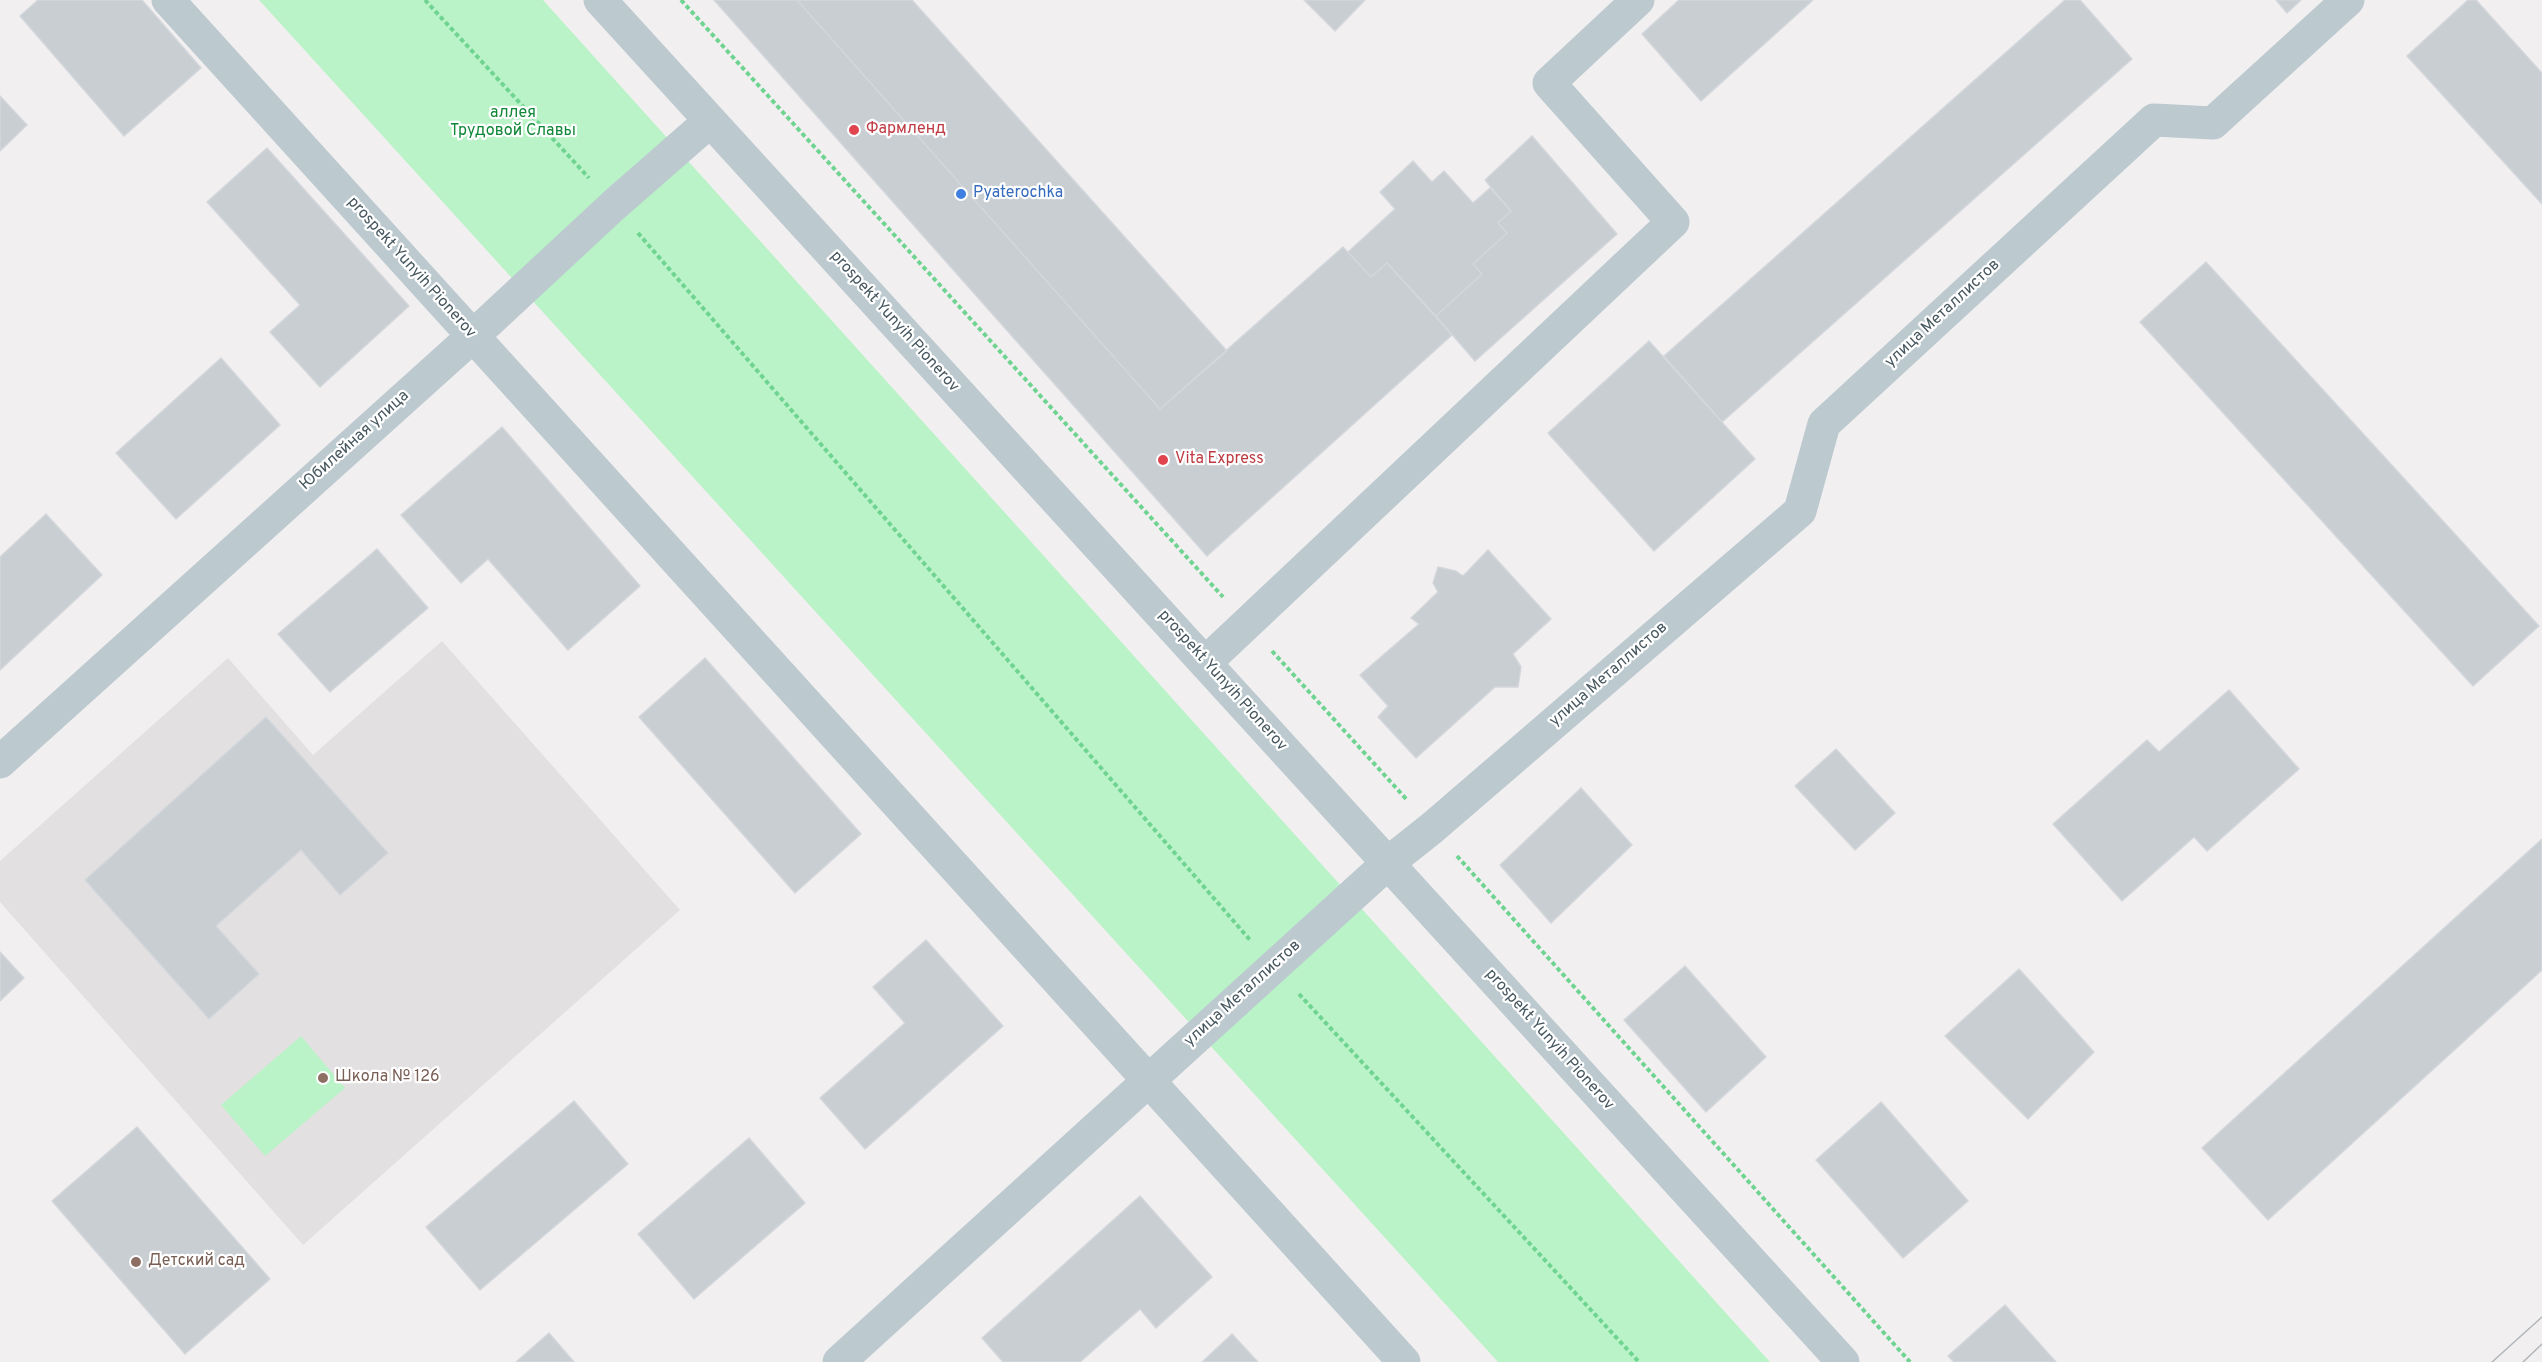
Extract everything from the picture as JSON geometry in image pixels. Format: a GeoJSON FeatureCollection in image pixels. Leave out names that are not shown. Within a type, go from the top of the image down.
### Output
{"type":"FeatureCollection","features":[{"type":"Feature","properties":{"kind":"street","name":"prospekt Yunyih Pionerov"},"geometry":{"type":"LineString","coordinates":[[168,0],[1404,1362]]}},
{"type":"Feature","properties":{"kind":"street","name":"prospekt Yunyih Pionerov"},"geometry":{"type":"LineString","coordinates":[[600,0],[1843,1362]]}},
{"type":"Feature","properties":{"kind":"street"},"geometry":{"type":"LineString","coordinates":[[1205,663],[1673,222],[1549,83],[1638,0]]}},
{"type":"Feature","properties":{"kind":"street","name":"улица Металлистов"},"geometry":{"type":"LineString","coordinates":[[839,1362],[1388,863],[1432,828],[1800,511],[1824,424],[2154,120],[2213,123],[2348,0]]}},
{"type":"Feature","properties":{"kind":"street","name":"Юбилейная улица"},"geometry":{"type":"LineString","coordinates":[[0,762],[614,205],[710,121]]}},
{"type":"Feature","properties":{"kind":"path"},"geometry":{"type":"LineString","coordinates":[[425,0],[614,205],[1273,967],[1639,1362]]}},
{"type":"Feature","properties":{"kind":"path"},"geometry":{"type":"LineString","coordinates":[[681,0],[1432,828],[1910,1362]]}},
{"type":"Feature","properties":{"kind":"shaded area","name":"Школа № 126"},"geometry":{"type":"Polygon","coordinates":[[[442,641],[680,910],[303,1245],[0,902],[0,861],[228,658],[313,755],[442,641]]]}},
{"type":"Feature","properties":{"kind":"green space","name":"аллея Трудовой Славы"},"geometry":{"type":"Polygon","coordinates":[[[259,0],[543,0],[1770,1362],[1498,1362],[259,0]]]}},
{"type":"Feature","properties":{"kind":"green space"},"geometry":{"type":"Polygon","coordinates":[[[301,1036],[345,1088],[265,1156],[221,1105],[301,1036]]]}},
{"type":"Feature","properties":{"kind":"building"},"geometry":{"type":"Polygon","coordinates":[[[38,0],[142,0],[201,68],[124,136],[20,16],[38,0]]]}},
{"type":"Feature","properties":{"kind":"building"},"geometry":{"type":"Polygon","coordinates":[[[714,0],[797,0],[1160,409],[1343,247],[1371,277],[1387,263],[1452,335],[1207,556],[714,0]]]}},
{"type":"Feature","properties":{"kind":"building"},"geometry":{"type":"Polygon","coordinates":[[[797,0],[912,0],[1227,351],[1160,409],[797,0]]]}},
{"type":"Feature","properties":{"kind":"building"},"geometry":{"type":"Polygon","coordinates":[[[1304,0],[1365,0],[1335,31],[1304,0]]]}},
{"type":"Feature","properties":{"kind":"building"},"geometry":{"type":"Polygon","coordinates":[[[1679,0],[1813,0],[1701,101],[1642,34],[1679,0]]]}},
{"type":"Feature","properties":{"kind":"building"},"geometry":{"type":"Polygon","coordinates":[[[2065,0],[2080,0],[2132,59],[1722,422],[1664,356],[2065,0]]]}},
{"type":"Feature","properties":{"kind":"building"},"geometry":{"type":"Polygon","coordinates":[[[2276,0],[2301,0],[2287,13],[2276,0]]]}},
{"type":"Feature","properties":{"kind":"building"},"geometry":{"type":"Polygon","coordinates":[[[2468,0],[2476,0],[2542,73],[2542,204],[2407,56],[2468,0]]]}},
{"type":"Feature","properties":{"kind":"building"},"geometry":{"type":"Polygon","coordinates":[[[0,96],[27,125],[0,151],[0,96]]]}},
{"type":"Feature","properties":{"kind":"building"},"geometry":{"type":"Polygon","coordinates":[[[1532,136],[1617,234],[1475,361],[1436,316],[1482,274],[1473,264],[1507,233],[1498,223],[1511,211],[1485,180],[1532,136]]]}},
{"type":"Feature","properties":{"kind":"building"},"geometry":{"type":"Polygon","coordinates":[[[267,148],[409,306],[320,387],[270,332],[300,305],[207,202],[267,148]]]}},
{"type":"Feature","properties":{"kind":"building"},"geometry":{"type":"Polygon","coordinates":[[[1413,161],[1432,182],[1444,171],[1473,203],[1490,188],[1511,211],[1498,223],[1507,233],[1473,264],[1482,274],[1436,316],[1387,263],[1371,277],[1348,252],[1395,209],[1380,192],[1413,161]]]}},
{"type":"Feature","properties":{"kind":"building"},"geometry":{"type":"Polygon","coordinates":[[[2206,262],[2539,626],[2473,686],[2140,322],[2206,262]]]}},
{"type":"Feature","properties":{"kind":"building"},"geometry":{"type":"Polygon","coordinates":[[[1649,341],[1755,459],[1654,551],[1548,433],[1649,341]]]}},
{"type":"Feature","properties":{"kind":"building"},"geometry":{"type":"Polygon","coordinates":[[[221,358],[280,425],[176,519],[116,453],[221,358]]]}},
{"type":"Feature","properties":{"kind":"building"},"geometry":{"type":"Polygon","coordinates":[[[502,427],[640,586],[568,650],[488,559],[461,583],[401,515],[502,427]]]}},
{"type":"Feature","properties":{"kind":"building"},"geometry":{"type":"Polygon","coordinates":[[[46,514],[102,575],[0,670],[0,557],[46,514]]]}},
{"type":"Feature","properties":{"kind":"building"},"geometry":{"type":"Polygon","coordinates":[[[377,549],[428,608],[330,692],[278,634],[377,549]]]}},
{"type":"Feature","properties":{"kind":"building"},"geometry":{"type":"Polygon","coordinates":[[[1488,550],[1551,619],[1513,654],[1521,667],[1518,687],[1495,687],[1416,758],[1378,717],[1388,706],[1360,675],[1419,624],[1411,618],[1438,592],[1433,583],[1438,567],[1456,571],[1463,576],[1488,550]]]}},
{"type":"Feature","properties":{"kind":"building"},"geometry":{"type":"Polygon","coordinates":[[[705,658],[861,834],[795,893],[639,717],[705,658]]]}},
{"type":"Feature","properties":{"kind":"building"},"geometry":{"type":"Polygon","coordinates":[[[2229,690],[2299,769],[2207,851],[2194,837],[2122,901],[2053,824],[2147,740],[2159,752],[2229,690]]]}},
{"type":"Feature","properties":{"kind":"building"},"geometry":{"type":"Polygon","coordinates":[[[266,717],[388,853],[340,895],[301,850],[216,926],[259,974],[209,1019],[85,880],[266,717]]]}},
{"type":"Feature","properties":{"kind":"building"},"geometry":{"type":"Polygon","coordinates":[[[1836,749],[1895,813],[1855,850],[1795,786],[1836,749]]]}},
{"type":"Feature","properties":{"kind":"building"},"geometry":{"type":"Polygon","coordinates":[[[1581,788],[1632,845],[1551,923],[1500,865],[1581,788]]]}},
{"type":"Feature","properties":{"kind":"building"},"geometry":{"type":"Polygon","coordinates":[[[2542,839],[2542,970],[2268,1220],[2202,1148],[2542,839]]]}},
{"type":"Feature","properties":{"kind":"building"},"geometry":{"type":"Polygon","coordinates":[[[926,940],[1003,1026],[865,1149],[820,1098],[905,1023],[873,987],[926,940]]]}},
{"type":"Feature","properties":{"kind":"building"},"geometry":{"type":"Polygon","coordinates":[[[0,952],[24,978],[0,1001],[0,952]]]}},
{"type":"Feature","properties":{"kind":"building"},"geometry":{"type":"Polygon","coordinates":[[[1685,966],[1766,1057],[1706,1112],[1624,1020],[1685,966]]]}},
{"type":"Feature","properties":{"kind":"building"},"geometry":{"type":"Polygon","coordinates":[[[2019,969],[2094,1052],[2028,1119],[1945,1036],[2019,969]]]}},
{"type":"Feature","properties":{"kind":"building"},"geometry":{"type":"Polygon","coordinates":[[[574,1101],[628,1164],[480,1290],[426,1227],[574,1101]]]}},
{"type":"Feature","properties":{"kind":"building"},"geometry":{"type":"Polygon","coordinates":[[[1881,1102],[1968,1201],[1903,1258],[1816,1160],[1881,1102]]]}},
{"type":"Feature","properties":{"kind":"building"},"geometry":{"type":"Polygon","coordinates":[[[137,1127],[270,1279],[185,1354],[52,1201],[137,1127]]]}},
{"type":"Feature","properties":{"kind":"building"},"geometry":{"type":"Polygon","coordinates":[[[749,1138],[805,1203],[694,1299],[638,1234],[749,1138]]]}},
{"type":"Feature","properties":{"kind":"building"},"geometry":{"type":"Polygon","coordinates":[[[1140,1196],[1212,1277],[1156,1328],[1140,1309],[1080,1362],[1003,1362],[982,1338],[1140,1196]]]}},
{"type":"Feature","properties":{"kind":"building"},"geometry":{"type":"Polygon","coordinates":[[[2005,1305],[2056,1362],[1954,1362],[1948,1356],[2005,1305]]]}},
{"type":"Feature","properties":{"kind":"building"},"geometry":{"type":"Polygon","coordinates":[[[549,1333],[574,1362],[516,1362],[549,1333]]]}},
{"type":"Feature","properties":{"kind":"building"},"geometry":{"type":"Polygon","coordinates":[[[1232,1334],[1258,1362],[1202,1362],[1232,1334]]]}},
{"type":"Feature","properties":{"kind":"tram line"},"geometry":{"type":"LineString","coordinates":[[2492,1362],[2542,1317]]}},
{"type":"Feature","properties":{"kind":"tram line"},"geometry":{"type":"LineString","coordinates":[[2523,1362],[2542,1344]]}},
{"type":"Feature","properties":{"kind":"place","name":"Фармленд"},"geometry":{"type":"Point","coordinates":[854,130]}},
{"type":"Feature","properties":{"kind":"place","name":"Pyaterochka"},"geometry":{"type":"Point","coordinates":[961,194]}},
{"type":"Feature","properties":{"kind":"place","name":"Vita Express"},"geometry":{"type":"Point","coordinates":[1163,460]}},
{"type":"Feature","properties":{"kind":"place","name":"Школа № 126"},"geometry":{"type":"Point","coordinates":[323,1078]}},
{"type":"Feature","properties":{"kind":"place","name":"Детский сад"},"geometry":{"type":"Point","coordinates":[136,1262]}}]}
